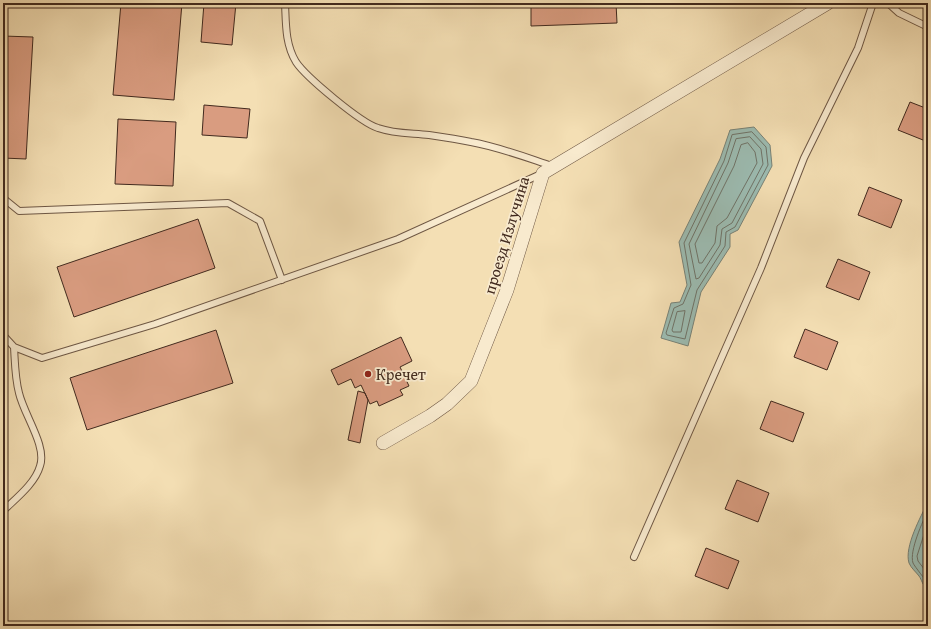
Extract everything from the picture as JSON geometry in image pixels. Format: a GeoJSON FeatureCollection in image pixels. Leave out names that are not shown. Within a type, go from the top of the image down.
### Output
{"type":"FeatureCollection","features":[{"type":"Feature","properties":{"kind":"street","name":"проезд Излучина"},"geometry":{"type":"LineString","coordinates":[[383,443],[430,416],[447,404],[471,381],[507,290],[548,170],[828,3]]}},
{"type":"Feature","properties":{"kind":"lane"},"geometry":{"type":"LineString","coordinates":[[285,3],[286,35],[296,61],[310,78],[332,96],[377,128],[400,133],[471,142],[506,150],[548,170]]}},
{"type":"Feature","properties":{"kind":"lane"},"geometry":{"type":"LineString","coordinates":[[634,557],[761,268],[804,158],[858,48],[873,3]]}},
{"type":"Feature","properties":{"kind":"lane"},"geometry":{"type":"LineString","coordinates":[[888,3],[899,12],[928,27]]}},
{"type":"Feature","properties":{"kind":"lane"},"geometry":{"type":"LineString","coordinates":[[3,335],[14,347],[42,358],[155,324],[398,239],[471,208],[548,170]]}},
{"type":"Feature","properties":{"kind":"lane"},"geometry":{"type":"LineString","coordinates":[[3,198],[18,211],[228,203],[260,221],[282,280]]}},
{"type":"Feature","properties":{"kind":"lane"},"geometry":{"type":"LineString","coordinates":[[3,511],[32,481],[40,468],[42,461],[39,444],[19,394],[14,347]]}},
{"type":"Feature","properties":{"kind":"water"},"geometry":{"type":"Polygon","coordinates":[[[754,127],[770,145],[772,166],[738,230],[730,234],[730,247],[701,292],[688,346],[661,338],[671,303],[680,302],[687,285],[679,242],[720,159],[730,130],[754,127]]]}},
{"type":"Feature","properties":{"kind":"water"},"geometry":{"type":"Polygon","coordinates":[[[928,502],[927,588],[910,565],[908,556],[911,540],[928,502]]]}},
{"type":"Feature","properties":{"kind":"building"},"geometry":{"type":"Polygon","coordinates":[[[121,3],[182,3],[174,100],[113,95],[121,3]]]}},
{"type":"Feature","properties":{"kind":"building"},"geometry":{"type":"Polygon","coordinates":[[[204,3],[236,3],[232,45],[201,42],[204,3]]]}},
{"type":"Feature","properties":{"kind":"building"},"geometry":{"type":"Polygon","coordinates":[[[531,3],[616,3],[617,23],[531,26],[531,3]]]}},
{"type":"Feature","properties":{"kind":"building"},"geometry":{"type":"Polygon","coordinates":[[[3,36],[33,37],[26,159],[3,158],[3,36]]]}},
{"type":"Feature","properties":{"kind":"building"},"geometry":{"type":"Polygon","coordinates":[[[910,102],[928,109],[928,142],[898,130],[910,102]]]}},
{"type":"Feature","properties":{"kind":"building"},"geometry":{"type":"Polygon","coordinates":[[[204,105],[250,109],[247,138],[202,135],[204,105]]]}},
{"type":"Feature","properties":{"kind":"building"},"geometry":{"type":"Polygon","coordinates":[[[118,119],[176,122],[173,186],[115,184],[118,119]]]}},
{"type":"Feature","properties":{"kind":"building"},"geometry":{"type":"Polygon","coordinates":[[[869,187],[902,200],[891,228],[858,215],[869,187]]]}},
{"type":"Feature","properties":{"kind":"building"},"geometry":{"type":"Polygon","coordinates":[[[198,219],[215,268],[74,317],[57,267],[198,219]]]}},
{"type":"Feature","properties":{"kind":"building"},"geometry":{"type":"Polygon","coordinates":[[[838,259],[870,272],[859,300],[826,287],[838,259]]]}},
{"type":"Feature","properties":{"kind":"building"},"geometry":{"type":"Polygon","coordinates":[[[805,329],[838,342],[827,370],[794,357],[805,329]]]}},
{"type":"Feature","properties":{"kind":"building"},"geometry":{"type":"Polygon","coordinates":[[[216,330],[233,383],[87,430],[70,378],[216,330]]]}},
{"type":"Feature","properties":{"kind":"building","name":"Кречет"},"geometry":{"type":"Polygon","coordinates":[[[401,337],[412,361],[400,367],[409,386],[400,390],[403,395],[379,406],[377,401],[370,404],[361,385],[355,388],[351,379],[338,385],[331,370],[401,337]]]}},
{"type":"Feature","properties":{"kind":"building"},"geometry":{"type":"Polygon","coordinates":[[[358,391],[365,393],[368,400],[360,443],[348,440],[358,391]]]}},
{"type":"Feature","properties":{"kind":"building"},"geometry":{"type":"Polygon","coordinates":[[[771,401],[804,413],[793,442],[760,429],[771,401]]]}},
{"type":"Feature","properties":{"kind":"building"},"geometry":{"type":"Polygon","coordinates":[[[737,480],[769,493],[758,522],[725,509],[737,480]]]}},
{"type":"Feature","properties":{"kind":"building"},"geometry":{"type":"Polygon","coordinates":[[[706,548],[739,561],[728,589],[695,576],[706,548]]]}},
{"type":"Feature","properties":{"kind":"place","name":"Кречет"},"geometry":{"type":"Point","coordinates":[368,374]}}]}
